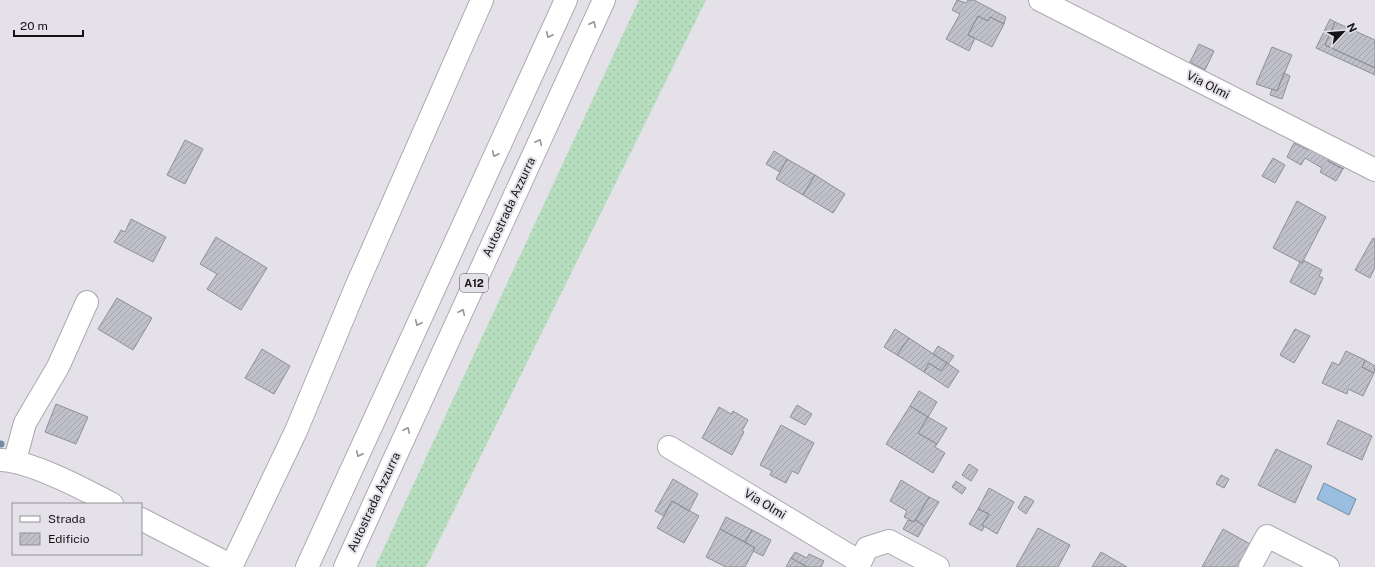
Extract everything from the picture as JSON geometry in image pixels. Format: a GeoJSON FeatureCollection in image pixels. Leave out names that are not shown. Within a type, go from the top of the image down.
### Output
{"type":"FeatureCollection","features":[{"type":"Feature","properties":{"kind":"main road"},"geometry":{"type":"LineString","coordinates":[[142,520],[232,566],[296,431],[359,280],[482,0]]}},
{"type":"Feature","properties":{"kind":"main road","name":"A12"},"geometry":{"type":"LineString","coordinates":[[307,567],[566,0]]}},
{"type":"Feature","properties":{"kind":"main road","name":"Autostrada Azzurra"},"geometry":{"type":"LineString","coordinates":[[345,567],[604,0]]}},
{"type":"Feature","properties":{"kind":"main road","name":"Via Olmi"},"geometry":{"type":"LineString","coordinates":[[1040,0],[1375,170]]}},
{"type":"Feature","properties":{"kind":"main road"},"geometry":{"type":"LineString","coordinates":[[87,302],[58,367],[25,423],[7,460],[79,487],[110,503]]}},
{"type":"Feature","properties":{"kind":"main road","name":"Via Olmi"},"geometry":{"type":"LineString","coordinates":[[669,447],[859,565],[867,548],[889,542],[938,567]]}},
{"type":"Feature","properties":{"kind":"main road"},"geometry":{"type":"LineString","coordinates":[[1250,567],[1267,536],[1328,567]]}},
{"type":"Feature","properties":{"kind":"green space"},"geometry":{"type":"Polygon","coordinates":[[[639,0],[706,0],[426,567],[375,567],[639,0]]]}},
{"type":"Feature","properties":{"kind":"water"},"geometry":{"type":"Polygon","coordinates":[[[1324,483],[1356,499],[1349,515],[1317,499],[1324,483]]]}},
{"type":"Feature","properties":{"kind":"building"},"geometry":{"type":"Polygon","coordinates":[[[957,0],[966,3],[968,0],[974,0],[1006,17],[1004,24],[990,17],[988,21],[978,16],[968,35],[975,38],[969,51],[946,39],[960,14],[952,10],[957,0]]]}},
{"type":"Feature","properties":{"kind":"building"},"geometry":{"type":"Polygon","coordinates":[[[978,16],[988,21],[990,17],[1004,24],[992,47],[968,35],[978,16]]]}},
{"type":"Feature","properties":{"kind":"building"},"geometry":{"type":"Polygon","coordinates":[[[1330,19],[1335,22],[1325,45],[1375,68],[1375,75],[1316,48],[1330,19]]]}},
{"type":"Feature","properties":{"kind":"building"},"geometry":{"type":"Polygon","coordinates":[[[1335,22],[1375,40],[1375,68],[1325,45],[1335,22]]]}},
{"type":"Feature","properties":{"kind":"building"},"geometry":{"type":"Polygon","coordinates":[[[1199,44],[1214,51],[1205,70],[1190,62],[1199,44]]]}},
{"type":"Feature","properties":{"kind":"building"},"geometry":{"type":"Polygon","coordinates":[[[1272,47],[1292,55],[1277,91],[1256,84],[1272,47]]]}},
{"type":"Feature","properties":{"kind":"building"},"geometry":{"type":"Polygon","coordinates":[[[1284,73],[1290,76],[1282,99],[1270,95],[1272,89],[1277,91],[1284,73]]]}},
{"type":"Feature","properties":{"kind":"building"},"geometry":{"type":"Polygon","coordinates":[[[185,140],[203,149],[185,184],[167,175],[185,140]]]}},
{"type":"Feature","properties":{"kind":"building"},"geometry":{"type":"Polygon","coordinates":[[[1312,142],[1332,153],[1328,161],[1343,169],[1336,181],[1320,172],[1322,168],[1305,158],[1301,165],[1287,157],[1294,143],[1308,150],[1312,142]]]}},
{"type":"Feature","properties":{"kind":"building"},"geometry":{"type":"Polygon","coordinates":[[[774,151],[787,159],[780,172],[766,164],[774,151]]]}},
{"type":"Feature","properties":{"kind":"building"},"geometry":{"type":"Polygon","coordinates":[[[1332,153],[1347,163],[1343,169],[1328,161],[1332,153]]]}},
{"type":"Feature","properties":{"kind":"building"},"geometry":{"type":"Polygon","coordinates":[[[1273,158],[1285,165],[1275,183],[1262,176],[1273,158]]]}},
{"type":"Feature","properties":{"kind":"building"},"geometry":{"type":"Polygon","coordinates":[[[787,159],[815,175],[803,195],[776,179],[787,159]]]}},
{"type":"Feature","properties":{"kind":"building"},"geometry":{"type":"Polygon","coordinates":[[[815,175],[845,194],[833,213],[803,195],[815,175]]]}},
{"type":"Feature","properties":{"kind":"building"},"geometry":{"type":"Polygon","coordinates":[[[1297,201],[1326,217],[1302,263],[1273,248],[1297,201]]]}},
{"type":"Feature","properties":{"kind":"building"},"geometry":{"type":"Polygon","coordinates":[[[131,219],[166,237],[153,262],[114,242],[121,230],[125,232],[131,219]]]}},
{"type":"Feature","properties":{"kind":"building"},"geometry":{"type":"Polygon","coordinates":[[[216,237],[267,268],[241,310],[207,289],[217,274],[200,264],[216,237]]]}},
{"type":"Feature","properties":{"kind":"building"},"geometry":{"type":"Polygon","coordinates":[[[1373,238],[1375,239],[1375,267],[1370,278],[1355,270],[1373,238]]]}},
{"type":"Feature","properties":{"kind":"building"},"geometry":{"type":"Polygon","coordinates":[[[1303,260],[1322,270],[1319,276],[1323,278],[1315,295],[1290,282],[1300,262],[1302,263],[1303,260]]]}},
{"type":"Feature","properties":{"kind":"building"},"geometry":{"type":"Polygon","coordinates":[[[117,298],[152,318],[133,350],[98,329],[117,298]]]}},
{"type":"Feature","properties":{"kind":"building"},"geometry":{"type":"Polygon","coordinates":[[[895,329],[909,338],[897,355],[884,347],[895,329]]]}},
{"type":"Feature","properties":{"kind":"building"},"geometry":{"type":"Polygon","coordinates":[[[1295,329],[1310,336],[1294,363],[1280,355],[1295,329]]]}},
{"type":"Feature","properties":{"kind":"building"},"geometry":{"type":"Polygon","coordinates":[[[909,338],[947,363],[941,371],[929,363],[924,372],[897,355],[909,338]]]}},
{"type":"Feature","properties":{"kind":"building"},"geometry":{"type":"Polygon","coordinates":[[[938,346],[954,356],[948,364],[933,354],[938,346]]]}},
{"type":"Feature","properties":{"kind":"building"},"geometry":{"type":"Polygon","coordinates":[[[262,349],[290,366],[274,394],[245,378],[262,349]]]}},
{"type":"Feature","properties":{"kind":"building"},"geometry":{"type":"Polygon","coordinates":[[[1346,351],[1365,360],[1362,367],[1374,373],[1363,396],[1348,389],[1347,394],[1322,383],[1332,362],[1339,365],[1346,351]]]}},
{"type":"Feature","properties":{"kind":"building"},"geometry":{"type":"Polygon","coordinates":[[[1365,360],[1375,366],[1374,373],[1362,367],[1365,360]]]}},
{"type":"Feature","properties":{"kind":"building"},"geometry":{"type":"Polygon","coordinates":[[[929,363],[941,371],[947,363],[959,371],[948,388],[924,372],[929,363]]]}},
{"type":"Feature","properties":{"kind":"building"},"geometry":{"type":"Polygon","coordinates":[[[919,391],[937,402],[928,417],[910,406],[919,391]]]}},
{"type":"Feature","properties":{"kind":"building"},"geometry":{"type":"Polygon","coordinates":[[[56,404],[88,417],[76,444],[45,432],[56,404]]]}},
{"type":"Feature","properties":{"kind":"building"},"geometry":{"type":"Polygon","coordinates":[[[797,405],[812,414],[805,425],[790,417],[797,405]]]}},
{"type":"Feature","properties":{"kind":"building"},"geometry":{"type":"Polygon","coordinates":[[[910,406],[928,417],[918,433],[937,444],[935,447],[945,453],[933,473],[886,444],[910,406]]]}},
{"type":"Feature","properties":{"kind":"building"},"geometry":{"type":"Polygon","coordinates":[[[719,407],[731,414],[733,411],[748,420],[742,431],[744,432],[732,455],[702,438],[719,407]]]}},
{"type":"Feature","properties":{"kind":"building"},"geometry":{"type":"Polygon","coordinates":[[[928,417],[947,428],[937,444],[918,433],[928,417]]]}},
{"type":"Feature","properties":{"kind":"building"},"geometry":{"type":"Polygon","coordinates":[[[1338,420],[1372,436],[1362,460],[1327,444],[1338,420]]]}},
{"type":"Feature","properties":{"kind":"building"},"geometry":{"type":"Polygon","coordinates":[[[781,425],[814,443],[798,474],[792,471],[786,483],[770,475],[772,471],[760,465],[781,425]]]}},
{"type":"Feature","properties":{"kind":"building"},"geometry":{"type":"Polygon","coordinates":[[[1276,449],[1312,466],[1295,503],[1258,485],[1276,449]]]}},
{"type":"Feature","properties":{"kind":"building"},"geometry":{"type":"Polygon","coordinates":[[[969,464],[978,470],[971,481],[962,475],[969,464]]]}},
{"type":"Feature","properties":{"kind":"building"},"geometry":{"type":"Polygon","coordinates":[[[1221,475],[1229,479],[1224,488],[1216,484],[1221,475]]]}},
{"type":"Feature","properties":{"kind":"building"},"geometry":{"type":"Polygon","coordinates":[[[673,479],[698,494],[689,511],[672,501],[664,516],[655,511],[673,479]]]}},
{"type":"Feature","properties":{"kind":"building"},"geometry":{"type":"Polygon","coordinates":[[[901,480],[929,497],[914,522],[904,517],[907,511],[890,501],[901,480]]]}},
{"type":"Feature","properties":{"kind":"building"},"geometry":{"type":"Polygon","coordinates":[[[956,481],[966,488],[962,494],[952,487],[956,481]]]}},
{"type":"Feature","properties":{"kind":"building"},"geometry":{"type":"Polygon","coordinates":[[[989,488],[1014,502],[997,534],[982,525],[989,514],[978,509],[989,488]]]}},
{"type":"Feature","properties":{"kind":"building"},"geometry":{"type":"Polygon","coordinates":[[[1025,496],[1034,501],[1026,514],[1018,508],[1025,496]]]}},
{"type":"Feature","properties":{"kind":"building"},"geometry":{"type":"Polygon","coordinates":[[[929,497],[939,502],[924,526],[916,520],[929,497]]]}},
{"type":"Feature","properties":{"kind":"building"},"geometry":{"type":"Polygon","coordinates":[[[672,501],[699,516],[684,543],[657,528],[672,501]]]}},
{"type":"Feature","properties":{"kind":"building"},"geometry":{"type":"Polygon","coordinates":[[[978,509],[989,514],[982,525],[984,527],[982,531],[969,524],[978,509]]]}},
{"type":"Feature","properties":{"kind":"building"},"geometry":{"type":"Polygon","coordinates":[[[726,517],[752,530],[745,542],[720,529],[726,517]]]}},
{"type":"Feature","properties":{"kind":"building"},"geometry":{"type":"Polygon","coordinates":[[[908,520],[914,522],[916,520],[924,526],[918,537],[903,529],[908,520]]]}},
{"type":"Feature","properties":{"kind":"building"},"geometry":{"type":"Polygon","coordinates":[[[1038,528],[1070,545],[1058,567],[1016,567],[1038,528]]]}},
{"type":"Feature","properties":{"kind":"building"},"geometry":{"type":"Polygon","coordinates":[[[720,529],[755,548],[745,567],[726,567],[706,557],[720,529]]]}},
{"type":"Feature","properties":{"kind":"building"},"geometry":{"type":"Polygon","coordinates":[[[1223,529],[1252,545],[1240,567],[1202,567],[1223,529]]]}},
{"type":"Feature","properties":{"kind":"building"},"geometry":{"type":"Polygon","coordinates":[[[752,530],[771,540],[763,556],[753,551],[755,548],[745,542],[752,530]]]}},
{"type":"Feature","properties":{"kind":"building"},"geometry":{"type":"Polygon","coordinates":[[[795,552],[807,558],[809,554],[824,561],[821,567],[807,567],[791,558],[795,552]]]}},
{"type":"Feature","properties":{"kind":"building"},"geometry":{"type":"Polygon","coordinates":[[[1101,552],[1127,567],[1092,567],[1101,552]]]}},
{"type":"Feature","properties":{"kind":"building"},"geometry":{"type":"Polygon","coordinates":[[[791,558],[806,566],[806,567],[786,567],[791,558]]]}}]}
